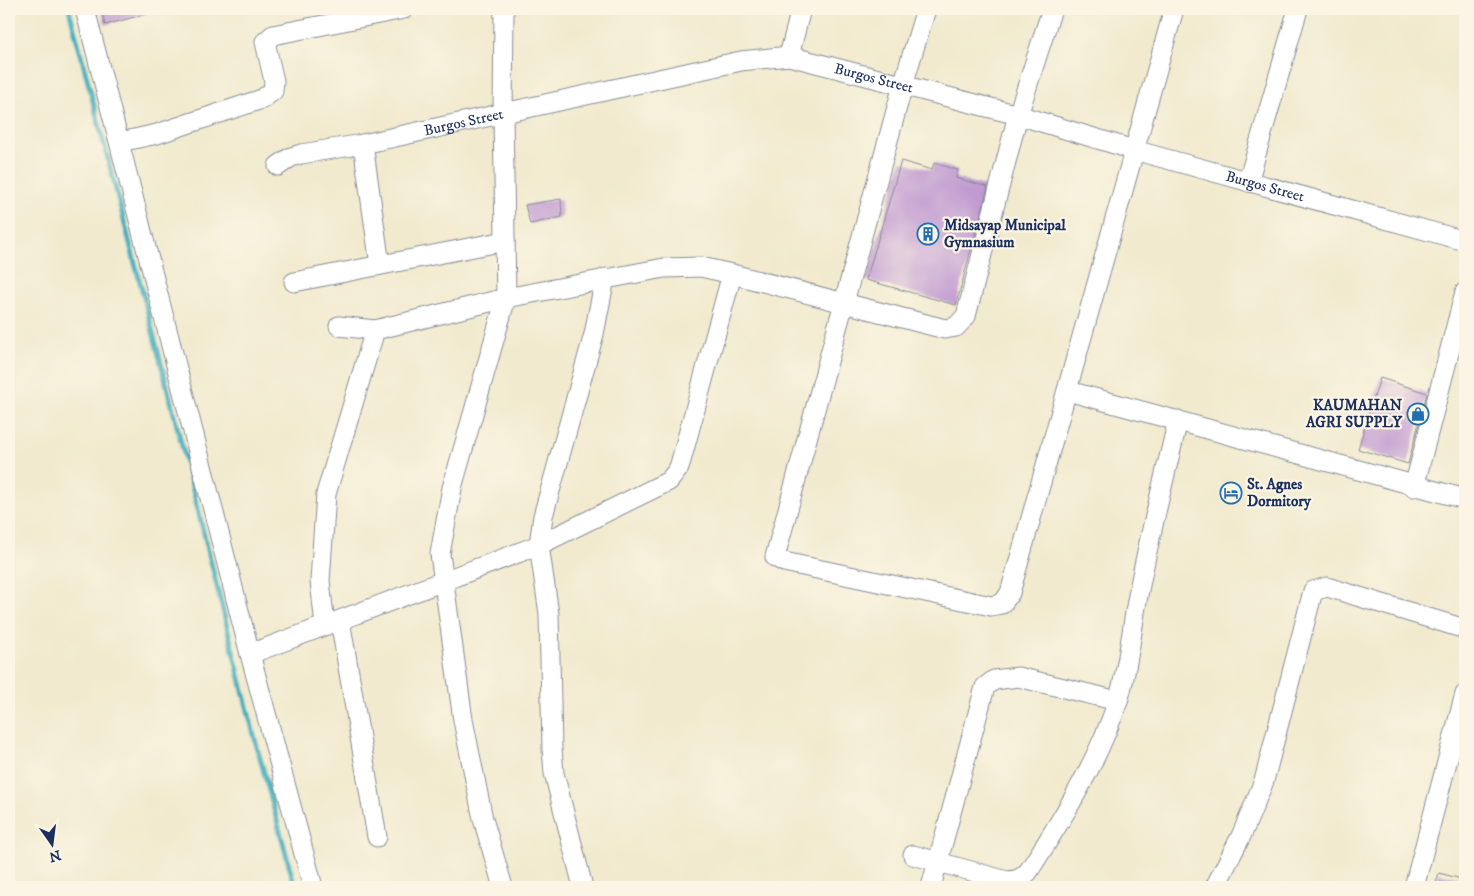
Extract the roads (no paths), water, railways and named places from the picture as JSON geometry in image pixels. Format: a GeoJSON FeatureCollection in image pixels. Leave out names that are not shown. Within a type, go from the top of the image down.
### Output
{"type":"FeatureCollection","features":[{"type":"Feature","properties":{"kind":"street"},"geometry":{"type":"LineString","coordinates":[[84,9],[120,142],[135,212],[250,654],[313,887]]}},
{"type":"Feature","properties":{"kind":"street"},"geometry":{"type":"LineString","coordinates":[[120,142],[157,134],[262,99],[273,91],[274,81],[265,42],[268,38],[404,9]]}},
{"type":"Feature","properties":{"kind":"street"},"geometry":{"type":"LineString","coordinates":[[503,887],[473,776],[452,652],[440,554],[452,488],[506,298],[503,114],[504,9]]}},
{"type":"Feature","properties":{"kind":"street"},"geometry":{"type":"LineString","coordinates":[[789,56],[801,9]]}},
{"type":"Feature","properties":{"kind":"street"},"geometry":{"type":"LineString","coordinates":[[926,9],[903,85],[775,554],[776,559],[784,562],[991,606],[1002,604],[1010,592],[1174,9]]}},
{"type":"Feature","properties":{"kind":"street"},"geometry":{"type":"LineString","coordinates":[[339,326],[374,330],[506,298],[605,278],[684,267],[701,267],[945,329],[956,327],[966,316],[1018,115],[1052,9]]}},
{"type":"Feature","properties":{"kind":"street"},"geometry":{"type":"LineString","coordinates":[[1248,182],[1298,9]]}},
{"type":"Feature","properties":{"kind":"street","name":"Burgos Street"},"geometry":{"type":"LineString","coordinates":[[278,166],[291,157],[301,154],[363,144],[723,64],[789,56],[1018,115],[1134,150],[1465,241]]}},
{"type":"Feature","properties":{"kind":"street"},"geometry":{"type":"LineString","coordinates":[[363,144],[380,265]]}},
{"type":"Feature","properties":{"kind":"street"},"geometry":{"type":"LineString","coordinates":[[294,282],[505,241]]}},
{"type":"Feature","properties":{"kind":"street"},"geometry":{"type":"LineString","coordinates":[[250,654],[539,545],[669,481],[679,468],[732,274]]}},
{"type":"Feature","properties":{"kind":"street"},"geometry":{"type":"LineString","coordinates":[[583,887],[554,773],[548,598],[539,545],[543,516],[594,334],[605,278]]}},
{"type":"Feature","properties":{"kind":"street"},"geometry":{"type":"LineString","coordinates":[[1414,486],[1465,292]]}},
{"type":"Feature","properties":{"kind":"street"},"geometry":{"type":"LineString","coordinates":[[374,330],[326,494],[320,581],[333,623],[377,837]]}},
{"type":"Feature","properties":{"kind":"street"},"geometry":{"type":"LineString","coordinates":[[1068,391],[1465,499]]}},
{"type":"Feature","properties":{"kind":"street"},"geometry":{"type":"LineString","coordinates":[[913,855],[1007,881],[1021,879],[1060,822],[1102,743],[1118,701],[1125,676],[1137,600],[1178,420]]}},
{"type":"Feature","properties":{"kind":"street"},"geometry":{"type":"LineString","coordinates":[[1215,887],[1242,834],[1264,781],[1313,591],[1327,587],[1465,629]]}},
{"type":"Feature","properties":{"kind":"street"},"geometry":{"type":"LineString","coordinates":[[931,887],[985,687],[994,680],[1018,678],[1118,701]]}},
{"type":"Feature","properties":{"kind":"street"},"geometry":{"type":"LineString","coordinates":[[1414,887],[1465,694]]}},
{"type":"Feature","properties":{"kind":"waterway"},"geometry":{"type":"LineString","coordinates":[[69,9],[170,398],[256,743],[295,887]]}},
{"type":"Feature","properties":{"kind":"place","name":"Midsayap Municipal Gymnasium"},"geometry":{"type":"Point","coordinates":[928,234]}},
{"type":"Feature","properties":{"kind":"place","name":"KAUMAHAN AGRI SUPPLY"},"geometry":{"type":"Point","coordinates":[1418,414]}},
{"type":"Feature","properties":{"kind":"place","name":"St. Agnes Dormitory"},"geometry":{"type":"Point","coordinates":[1231,493]}}]}
